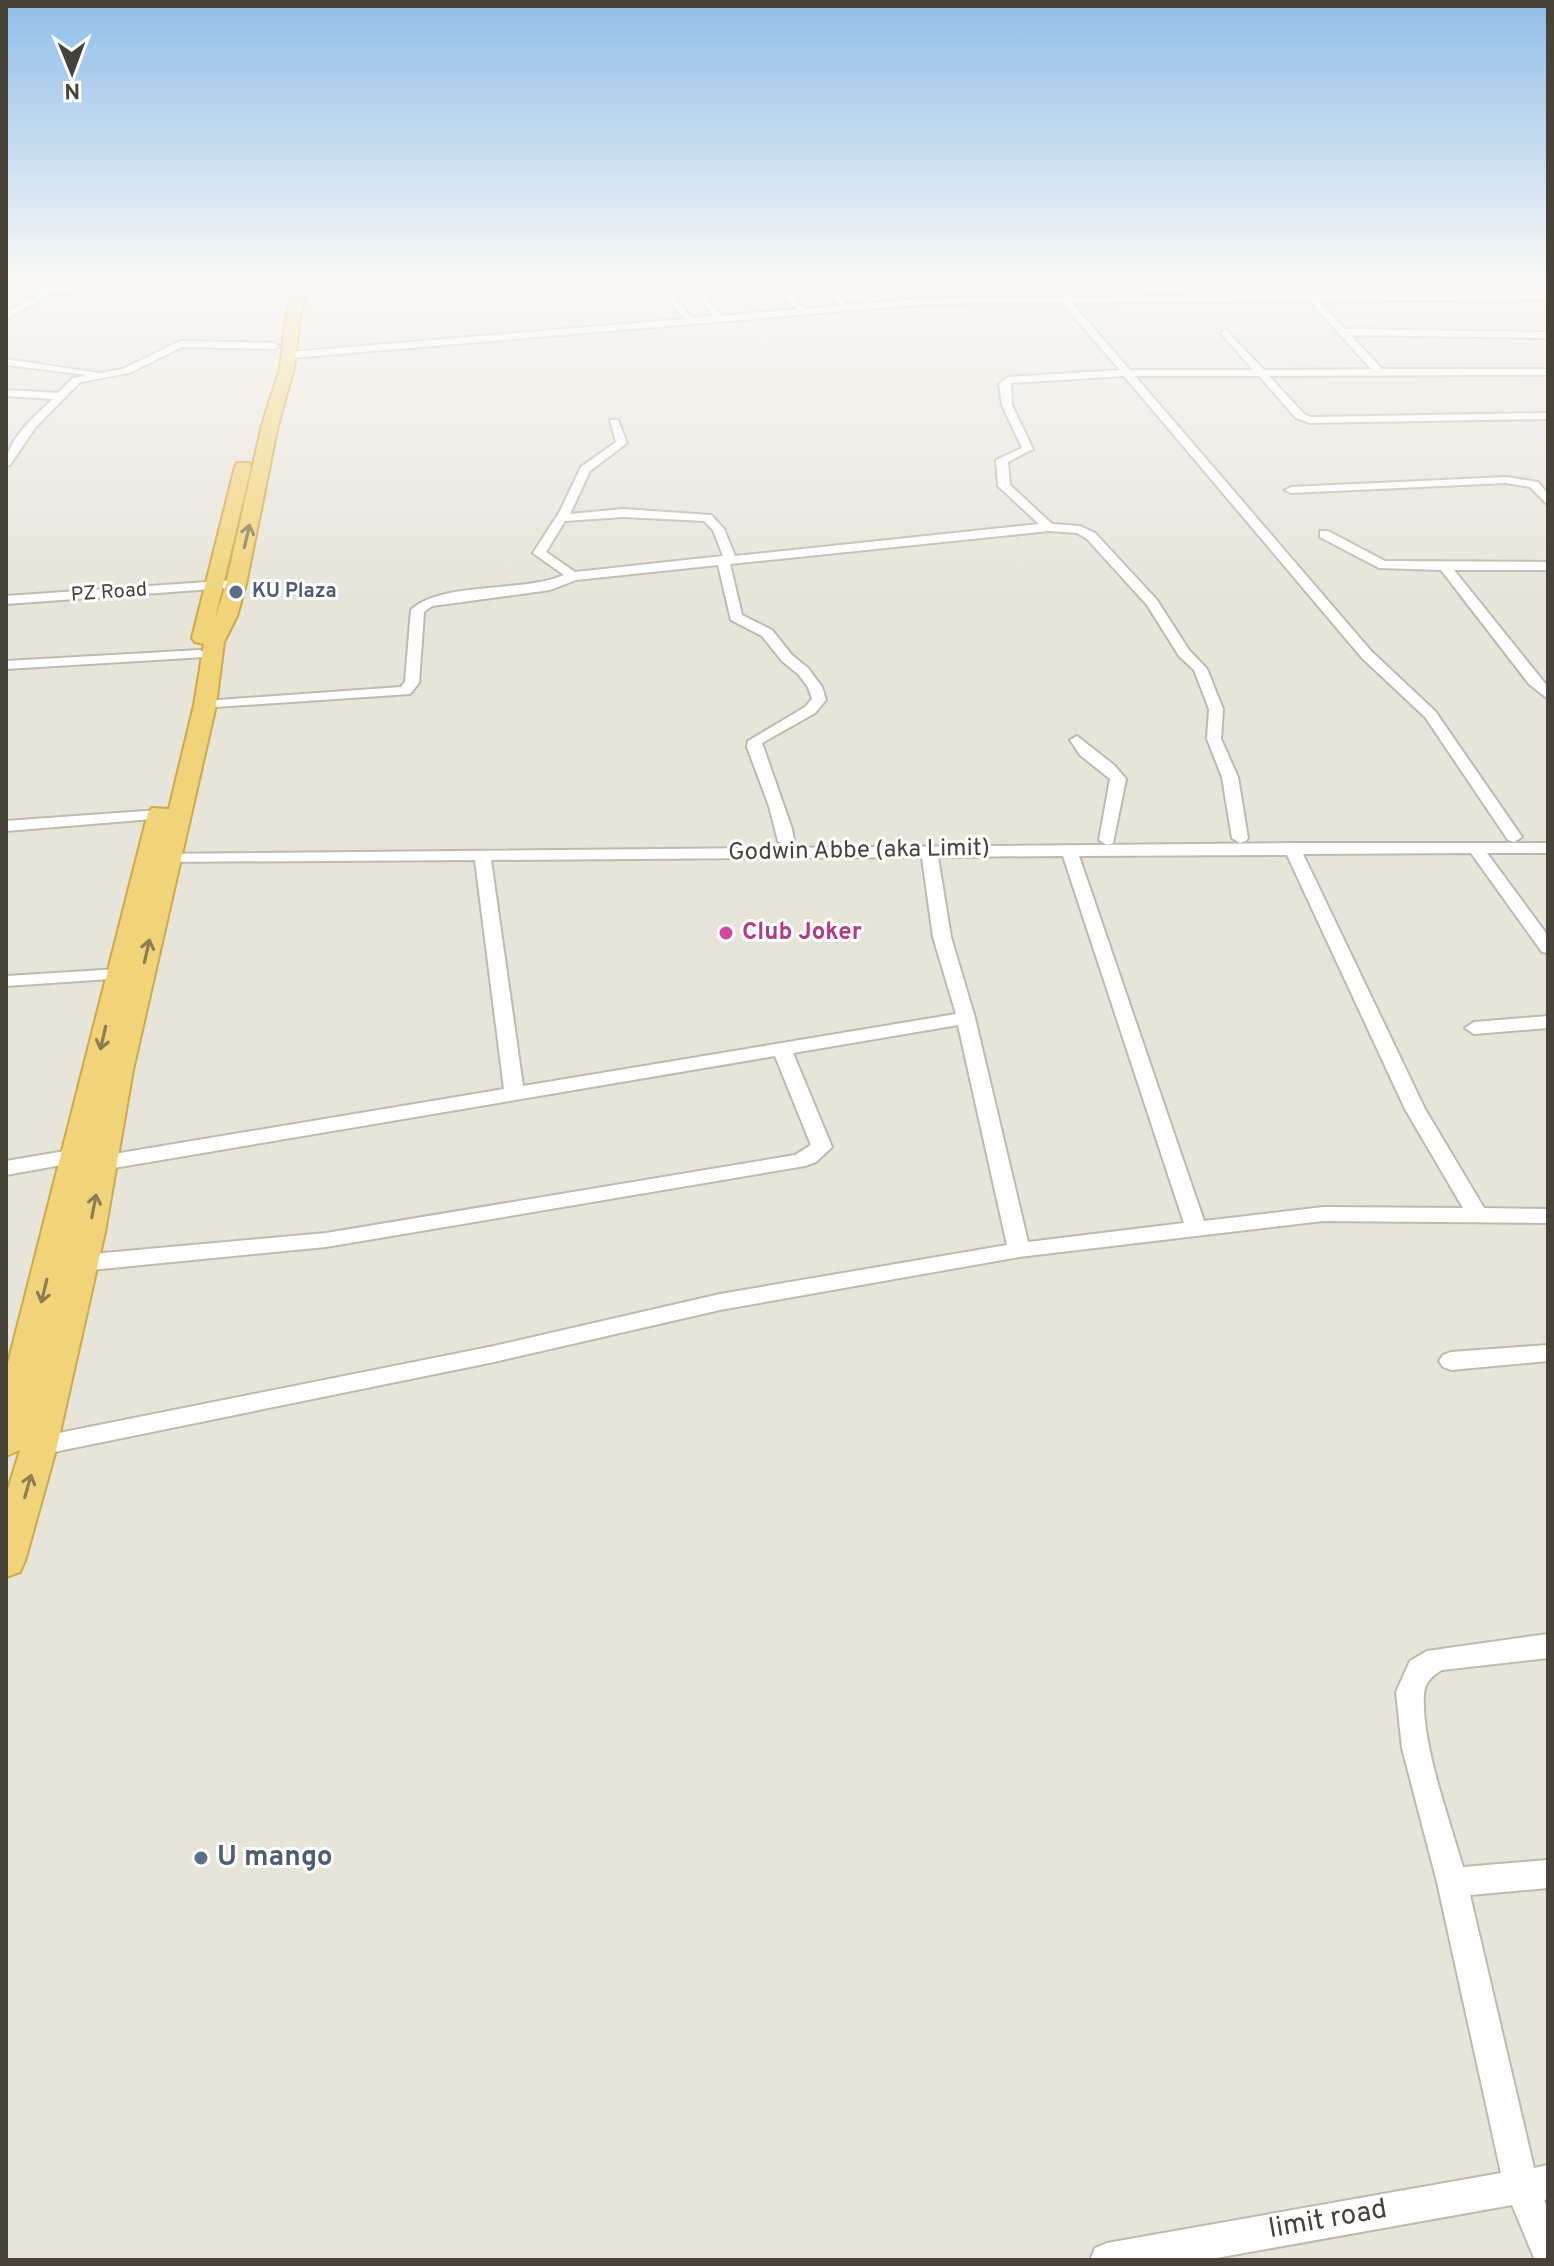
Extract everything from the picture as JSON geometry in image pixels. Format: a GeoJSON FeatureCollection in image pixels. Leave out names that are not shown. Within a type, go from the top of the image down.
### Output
{"type":"FeatureCollection","features":[{"type":"Feature","properties":{"kind":"highway"},"geometry":{"type":"LineString","coordinates":[[6,1442],[89,1160],[119,1070],[160,852],[159,815],[172,776],[200,654],[224,585],[270,425],[277,389]]}},
{"type":"Feature","properties":{"kind":"highway"},"geometry":{"type":"LineString","coordinates":[[6,1561],[39,1446],[81,1263],[89,1160],[119,974],[205,705],[224,585]]}},
{"type":"Feature","properties":{"kind":"street"},"geometry":{"type":"LineString","coordinates":[[6,463],[12,448],[69,389]]}},
{"type":"Feature","properties":{"kind":"street"},"geometry":{"type":"LineString","coordinates":[[1005,389],[1007,405],[1028,449],[1002,460],[1004,486],[1049,527]]}},
{"type":"Feature","properties":{"kind":"street"},"geometry":{"type":"LineString","coordinates":[[1139,389],[1367,655],[1430,714],[1514,837]]}},
{"type":"Feature","properties":{"kind":"street"},"geometry":{"type":"LineString","coordinates":[[1277,389],[1300,416],[1310,420],[1548,416]]}},
{"type":"Feature","properties":{"kind":"street"},"geometry":{"type":"LineString","coordinates":[[6,393],[62,396]]}},
{"type":"Feature","properties":{"kind":"street"},"geometry":{"type":"LineString","coordinates":[[573,576],[539,553],[573,496],[585,469],[622,443],[614,422]]}},
{"type":"Feature","properties":{"kind":"street"},"geometry":{"type":"LineString","coordinates":[[1291,490],[1506,480],[1534,484],[1547,478]]}},
{"type":"Feature","properties":{"kind":"street"},"geometry":{"type":"LineString","coordinates":[[1534,484],[1548,502]]}},
{"type":"Feature","properties":{"kind":"street"},"geometry":{"type":"LineString","coordinates":[[573,496],[623,513]]}},
{"type":"Feature","properties":{"kind":"street"},"geometry":{"type":"LineString","coordinates":[[560,518],[623,513],[707,518],[718,529],[727,559],[736,617],[767,633],[787,658],[803,671],[815,687],[819,700],[810,710],[755,741],[754,747],[773,802],[783,818],[786,841]]}},
{"type":"Feature","properties":{"kind":"street"},"geometry":{"type":"LineString","coordinates":[[205,705],[405,691],[412,683],[418,610],[428,603],[459,596],[550,586],[573,576],[727,559],[1049,527],[1080,530],[1091,536],[1152,603],[1184,653],[1200,669],[1216,709],[1214,739],[1230,777],[1240,838]]}},
{"type":"Feature","properties":{"kind":"street"},"geometry":{"type":"LineString","coordinates":[[1324,534],[1383,565],[1548,566]]}},
{"type":"Feature","properties":{"kind":"street"},"geometry":{"type":"LineString","coordinates":[[1445,566],[1548,695]]}},
{"type":"Feature","properties":{"kind":"street","name":"PZ Road"},"geometry":{"type":"LineString","coordinates":[[6,600],[224,585]]}},
{"type":"Feature","properties":{"kind":"street"},"geometry":{"type":"LineString","coordinates":[[6,665],[200,654]]}},
{"type":"Feature","properties":{"kind":"street"},"geometry":{"type":"LineString","coordinates":[[1077,740],[1081,749],[1114,770],[1118,779],[1107,840]]}},
{"type":"Feature","properties":{"kind":"street"},"geometry":{"type":"LineString","coordinates":[[6,826],[159,815]]}},
{"type":"Feature","properties":{"kind":"street","name":"Godwin Abbe (aka Limit)"},"geometry":{"type":"LineString","coordinates":[[160,852],[786,841],[1548,837]]}},
{"type":"Feature","properties":{"kind":"street"},"geometry":{"type":"LineString","coordinates":[[1292,848],[1415,1109],[1479,1217]]}},
{"type":"Feature","properties":{"kind":"street"},"geometry":{"type":"LineString","coordinates":[[1475,848],[1548,948]]}},
{"type":"Feature","properties":{"kind":"street","name":"Godwin Abbe (aka Limit)"},"geometry":{"type":"LineString","coordinates":[[160,852],[482,854],[1548,848]]}},
{"type":"Feature","properties":{"kind":"street"},"geometry":{"type":"LineString","coordinates":[[1069,849],[1196,1228]]}},
{"type":"Feature","properties":{"kind":"street"},"geometry":{"type":"LineString","coordinates":[[929,850],[942,937],[966,1018],[1019,1250]]}},
{"type":"Feature","properties":{"kind":"street"},"geometry":{"type":"LineString","coordinates":[[482,854],[514,1092]]}},
{"type":"Feature","properties":{"kind":"street"},"geometry":{"type":"LineString","coordinates":[[6,981],[119,974]]}},
{"type":"Feature","properties":{"kind":"street"},"geometry":{"type":"LineString","coordinates":[[6,1168],[89,1160],[966,1018]]}},
{"type":"Feature","properties":{"kind":"street"},"geometry":{"type":"LineString","coordinates":[[1474,1028],[1548,1022]]}},
{"type":"Feature","properties":{"kind":"street"},"geometry":{"type":"LineString","coordinates":[[81,1263],[326,1240],[798,1161],[822,1147],[782,1050]]}},
{"type":"Feature","properties":{"kind":"street"},"geometry":{"type":"LineString","coordinates":[[39,1446],[449,1364],[720,1302],[1019,1250],[1323,1214],[1548,1216]]}},
{"type":"Feature","properties":{"kind":"street"},"geometry":{"type":"LineString","coordinates":[[1451,1361],[1548,1353]]}},
{"type":"Feature","properties":{"kind":"street"},"geometry":{"type":"LineString","coordinates":[[1548,1646],[1437,1659],[1420,1669],[1410,1692],[1416,1748],[1535,2184],[1548,2250]]}},
{"type":"Feature","properties":{"kind":"street"},"geometry":{"type":"LineString","coordinates":[[1452,1882],[1548,1874]]}},
{"type":"Feature","properties":{"kind":"street","name":"limit road"},"geometry":{"type":"LineString","coordinates":[[1107,2260],[1535,2184]]}},
{"type":"Feature","properties":{"kind":"shaded area"},"geometry":{"type":"Polygon","coordinates":[[[6,389],[1548,389],[1548,2260],[6,2260],[6,389]]]}},
{"type":"Feature","properties":{"kind":"place","name":"KU Plaza"},"geometry":{"type":"Point","coordinates":[236,592]}},
{"type":"Feature","properties":{"kind":"place","name":"Club Joker"},"geometry":{"type":"Point","coordinates":[726,933]}},
{"type":"Feature","properties":{"kind":"place","name":"U mango"},"geometry":{"type":"Point","coordinates":[201,1858]}}]}
